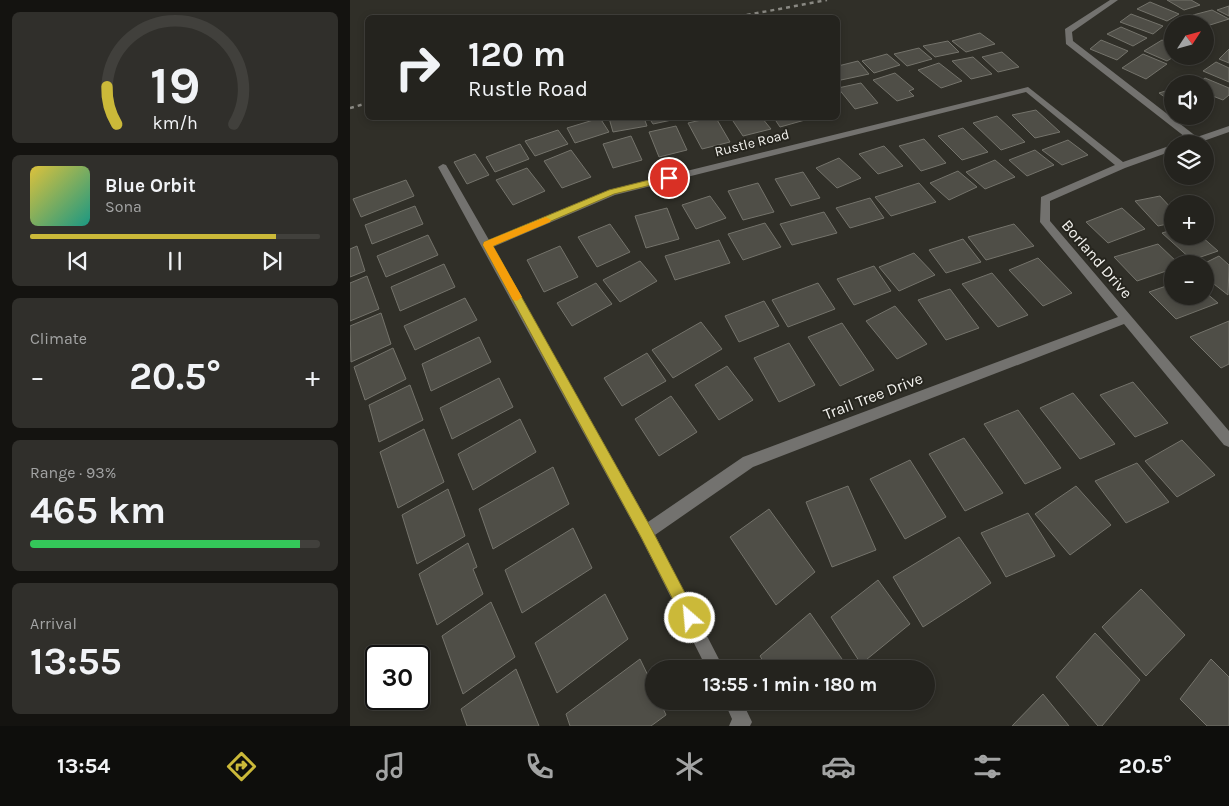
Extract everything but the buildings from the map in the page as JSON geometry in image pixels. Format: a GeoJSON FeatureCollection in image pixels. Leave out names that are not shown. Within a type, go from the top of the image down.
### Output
{"type":"FeatureCollection","features":[{"type":"Feature","properties":{"kind":"street"},"geometry":{"type":"LineString","coordinates":[[1114,0],[1068,31],[1069,42],[1189,135]]}},
{"type":"Feature","properties":{"kind":"street","name":"Rustle Road"},"geometry":{"type":"LineString","coordinates":[[488,245],[612,192],[1028,89],[1122,166]]}},
{"type":"Feature","properties":{"kind":"street"},"geometry":{"type":"LineString","coordinates":[[1210,135],[1229,129]]}},
{"type":"Feature","properties":{"kind":"street","name":"Borland Drive"},"geometry":{"type":"LineString","coordinates":[[1164,151],[1122,166],[1045,199],[1044,222],[1229,441]]}},
{"type":"Feature","properties":{"kind":"street"},"geometry":{"type":"LineString","coordinates":[[443,167],[488,245],[646,533],[711,660]]}},
{"type":"Feature","properties":{"kind":"street","name":"Trail Tree Drive"},"geometry":{"type":"LineString","coordinates":[[646,533],[748,462],[1126,318]]}},
{"type":"Feature","properties":{"kind":"street"},"geometry":{"type":"LineString","coordinates":[[737,710],[743,722],[738,726]]}},
{"type":"Feature","properties":{"kind":"railway"},"geometry":{"type":"LineString","coordinates":[[747,15],[827,0]]}},
{"type":"Feature","properties":{"kind":"railway"},"geometry":{"type":"LineString","coordinates":[[350,108],[365,104]]}},
{"type":"Feature","properties":{"kind":"slow traffic"},"geometry":{"type":"LineString","coordinates":[[517,297],[488,245],[546,220]]}},
{"type":"Feature","properties":{"kind":"route"},"geometry":{"type":"LineString","coordinates":[[669,178],[612,192],[488,245],[646,533],[690,618]]}}]}
